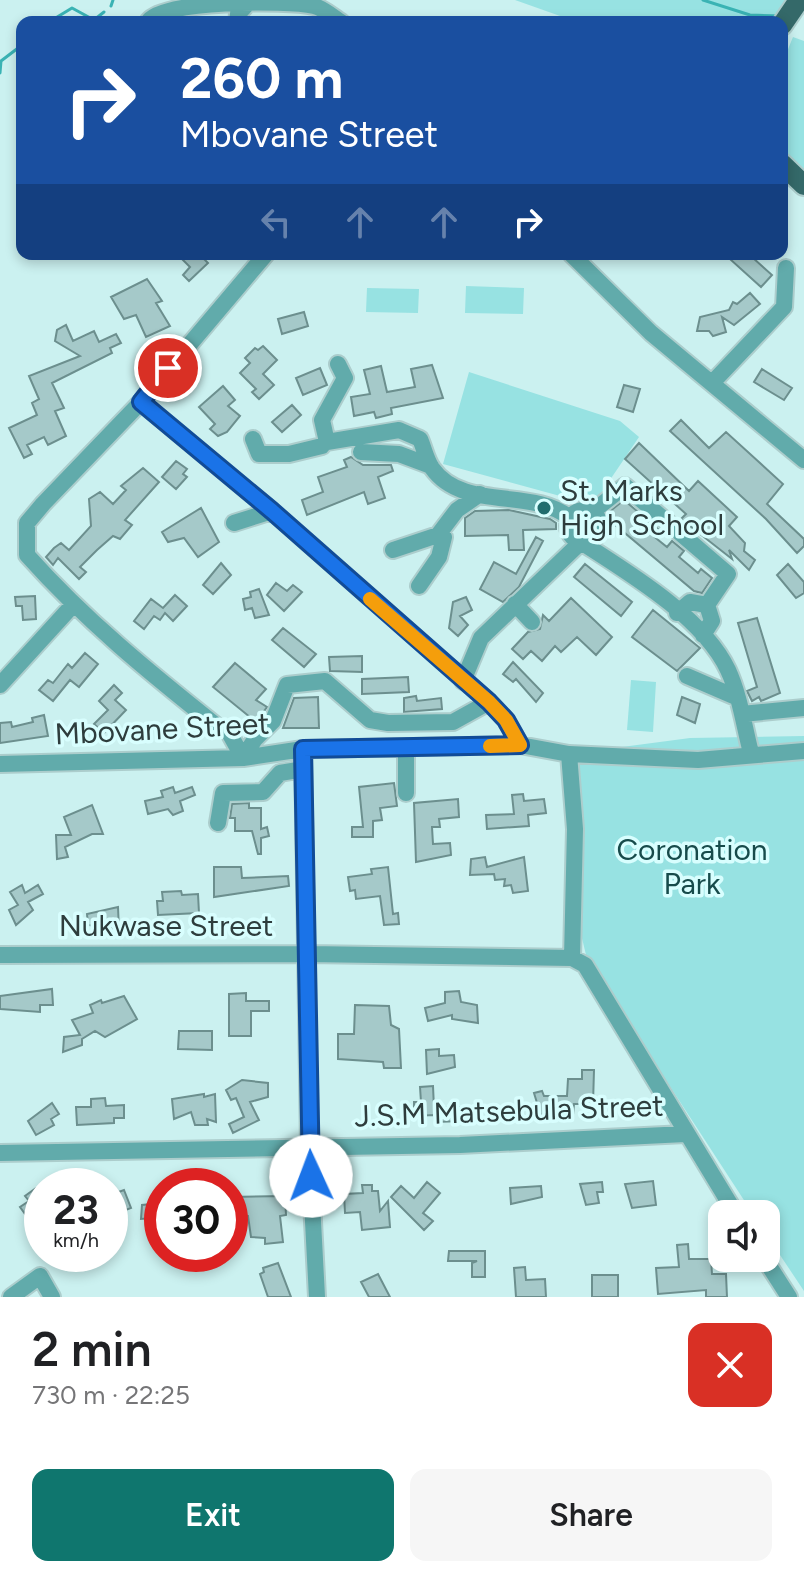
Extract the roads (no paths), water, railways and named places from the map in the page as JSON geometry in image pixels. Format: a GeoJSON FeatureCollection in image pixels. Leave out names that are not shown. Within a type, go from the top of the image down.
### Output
{"type":"FeatureCollection","features":[{"type":"Feature","properties":{"kind":"main road"},"geometry":{"type":"LineString","coordinates":[[788,170],[804,185]]}},
{"type":"Feature","properties":{"kind":"street"},"geometry":{"type":"LineString","coordinates":[[238,16],[249,2]]}},
{"type":"Feature","properties":{"kind":"street"},"geometry":{"type":"LineString","coordinates":[[150,16],[164,7],[187,3],[249,2],[316,6],[332,16]]}},
{"type":"Feature","properties":{"kind":"street"},"geometry":{"type":"LineString","coordinates":[[261,260],[141,402],[27,523],[27,555],[128,666],[218,727],[227,729],[243,758],[255,739],[273,721],[287,685],[325,681],[370,720],[388,723],[453,722],[489,702]]}},
{"type":"Feature","properties":{"kind":"street"},"geometry":{"type":"LineString","coordinates":[[577,260],[651,333],[804,460]]}},
{"type":"Feature","properties":{"kind":"street"},"geometry":{"type":"LineString","coordinates":[[713,382],[784,307],[786,268]]}},
{"type":"Feature","properties":{"kind":"street"},"geometry":{"type":"LineString","coordinates":[[338,364],[345,378],[322,420],[327,442],[399,430],[420,439],[431,466]]}},
{"type":"Feature","properties":{"kind":"street"},"geometry":{"type":"LineString","coordinates":[[141,402],[272,511],[489,702],[506,720],[520,745]]}},
{"type":"Feature","properties":{"kind":"street"},"geometry":{"type":"LineString","coordinates":[[253,439],[259,454],[271,455],[322,446]]}},
{"type":"Feature","properties":{"kind":"street"},"geometry":{"type":"LineString","coordinates":[[361,452],[399,454],[431,466],[447,480],[480,494],[558,508],[570,518]]}},
{"type":"Feature","properties":{"kind":"street"},"geometry":{"type":"LineString","coordinates":[[592,512],[625,486],[728,574],[707,605]]}},
{"type":"Feature","properties":{"kind":"street"},"geometry":{"type":"LineString","coordinates":[[393,550],[438,535],[457,510],[480,494]]}},
{"type":"Feature","properties":{"kind":"street"},"geometry":{"type":"LineString","coordinates":[[463,681],[481,638],[581,542],[592,541],[599,533],[600,523],[592,512],[581,510],[570,518]]}},
{"type":"Feature","properties":{"kind":"street"},"geometry":{"type":"LineString","coordinates":[[234,523],[272,511]]}},
{"type":"Feature","properties":{"kind":"street"},"geometry":{"type":"LineString","coordinates":[[570,518],[569,534],[640,580],[703,635],[728,670],[751,753]]}},
{"type":"Feature","properties":{"kind":"street"},"geometry":{"type":"LineString","coordinates":[[419,586],[439,557],[444,537]]}},
{"type":"Feature","properties":{"kind":"street"},"geometry":{"type":"LineString","coordinates":[[677,613],[690,602],[707,605]]}},
{"type":"Feature","properties":{"kind":"street"},"geometry":{"type":"LineString","coordinates":[[515,604],[532,622]]}},
{"type":"Feature","properties":{"kind":"street"},"geometry":{"type":"LineString","coordinates":[[703,635],[712,621],[707,605]]}},
{"type":"Feature","properties":{"kind":"street"},"geometry":{"type":"LineString","coordinates":[[0,685],[72,606]]}},
{"type":"Feature","properties":{"kind":"street"},"geometry":{"type":"LineString","coordinates":[[687,676],[740,706],[804,708]]}},
{"type":"Feature","properties":{"kind":"street","name":"Mbovane Street"},"geometry":{"type":"LineString","coordinates":[[0,764],[243,758],[303,749],[520,745],[569,754],[698,760],[751,753],[804,751]]}},
{"type":"Feature","properties":{"kind":"street"},"geometry":{"type":"LineString","coordinates":[[406,747],[406,793]]}},
{"type":"Feature","properties":{"kind":"street"},"geometry":{"type":"LineString","coordinates":[[303,749],[309,1146],[317,1297]]}},
{"type":"Feature","properties":{"kind":"street"},"geometry":{"type":"LineString","coordinates":[[569,754],[575,829],[572,958],[585,965],[727,1200]]}},
{"type":"Feature","properties":{"kind":"street"},"geometry":{"type":"LineString","coordinates":[[218,823],[223,793],[263,792],[280,773],[303,769]]}},
{"type":"Feature","properties":{"kind":"street","name":"Nukwase Street"},"geometry":{"type":"LineString","coordinates":[[0,955],[308,954],[572,958]]}},
{"type":"Feature","properties":{"kind":"street","name":"J.S.M Matsebula Street"},"geometry":{"type":"LineString","coordinates":[[0,1153],[460,1145],[685,1134]]}},
{"type":"Feature","properties":{"kind":"street"},"geometry":{"type":"LineString","coordinates":[[773,1272],[789,1297]]}},
{"type":"Feature","properties":{"kind":"street"},"geometry":{"type":"LineString","coordinates":[[11,1297],[40,1276],[52,1297]]}},
{"type":"Feature","properties":{"kind":"waterway"},"geometry":{"type":"LineString","coordinates":[[111,6],[113,0]]}},
{"type":"Feature","properties":{"kind":"waterway"},"geometry":{"type":"LineString","coordinates":[[703,0],[750,15],[780,16]]}},
{"type":"Feature","properties":{"kind":"waterway"},"geometry":{"type":"LineString","coordinates":[[59,16],[72,8],[87,16]]}},
{"type":"Feature","properties":{"kind":"waterway"},"geometry":{"type":"LineString","coordinates":[[99,16],[104,12]]}},
{"type":"Feature","properties":{"kind":"waterway"},"geometry":{"type":"LineString","coordinates":[[0,73],[1,61],[16,50]]}},
{"type":"Feature","properties":{"kind":"place","name":"St. Marks High School"},"geometry":{"type":"Point","coordinates":[544,508]}},
{"type":"Feature","properties":{"kind":"park label","name":"Coronation Park"},"geometry":{"type":"Point","coordinates":[692,867]}}]}
